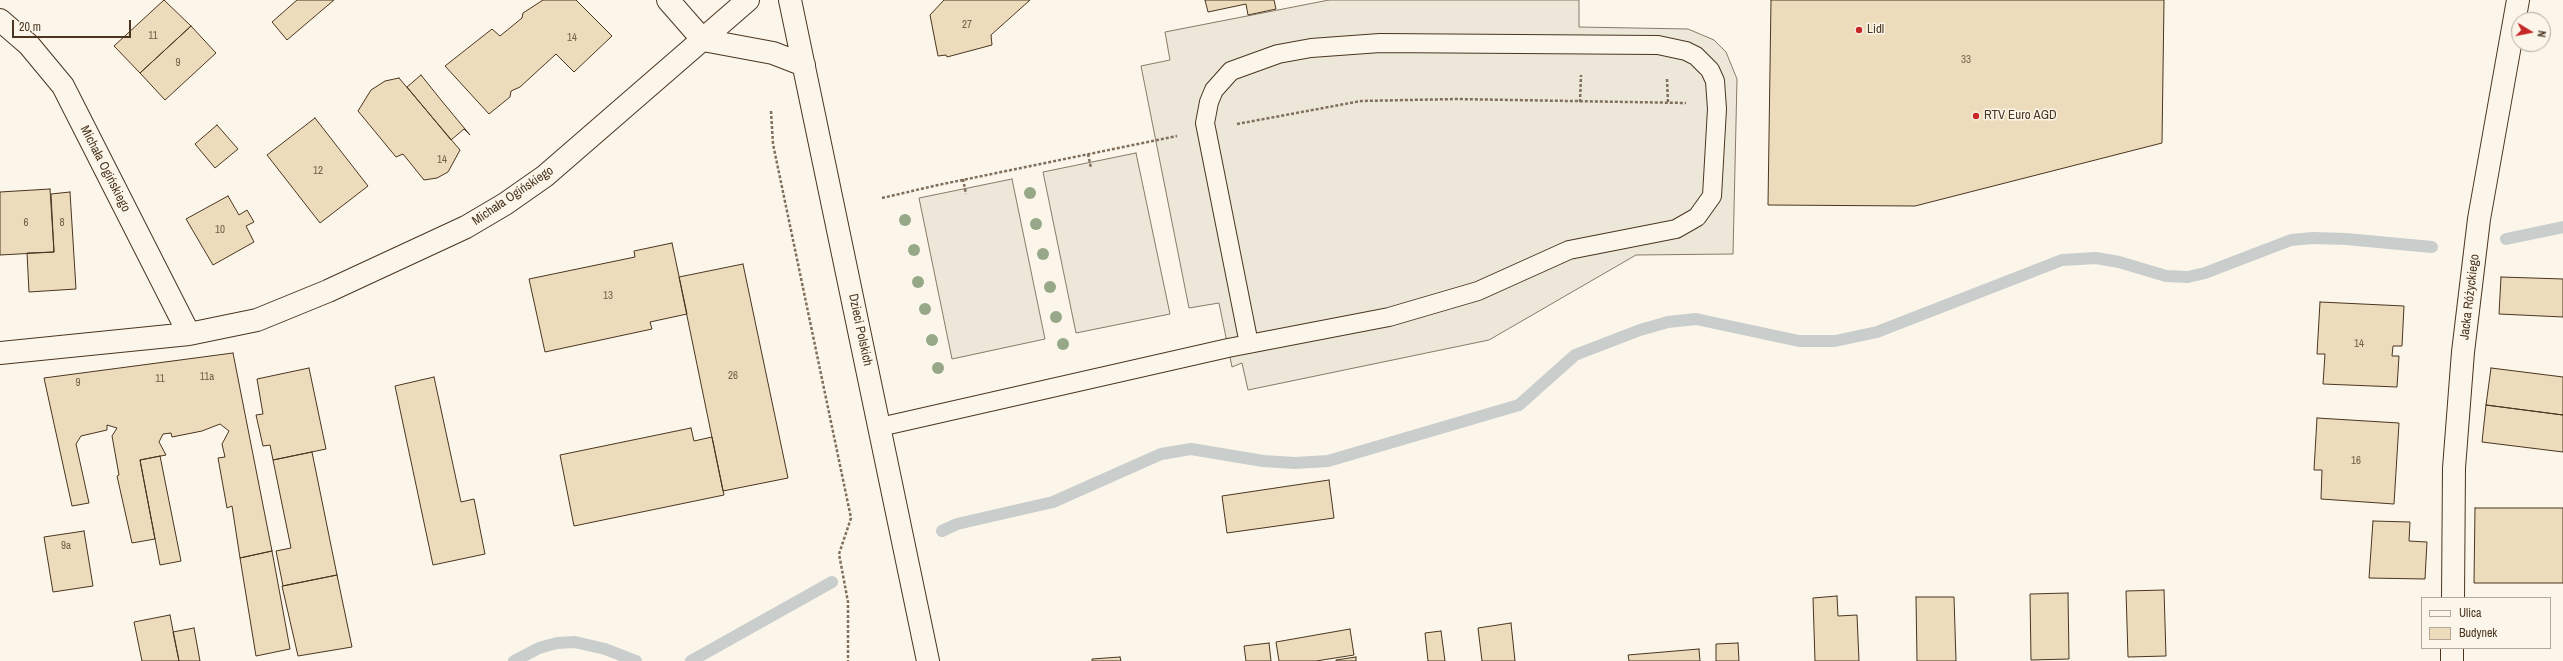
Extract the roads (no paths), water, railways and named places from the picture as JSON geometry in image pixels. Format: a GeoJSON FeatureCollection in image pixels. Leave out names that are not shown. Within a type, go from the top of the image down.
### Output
{"type":"FeatureCollection","features":[{"type":"Feature","properties":{"kind":"street"},"geometry":{"type":"LineString","coordinates":[[668,0],[703,40],[772,53],[804,65]]}},
{"type":"Feature","properties":{"kind":"street","name":"Michała Ogińskiego"},"geometry":{"type":"LineString","coordinates":[[0,353],[189,334],[257,320],[328,292],[466,227],[505,204],[545,176],[748,0]]}},
{"type":"Feature","properties":{"kind":"street","name":"Dzieci Polskich"},"geometry":{"type":"LineString","coordinates":[[790,0],[928,661]]}},
{"type":"Feature","properties":{"kind":"street","name":"Jacka Różyckiego"},"geometry":{"type":"LineString","coordinates":[[2453,597],[2454,468],[2463,352],[2479,219],[2518,0]]}},
{"type":"Feature","properties":{"kind":"street","name":"Michała Ogińskiego"},"geometry":{"type":"LineString","coordinates":[[0,20],[29,45],[63,86],[189,334]]}},
{"type":"Feature","properties":{"kind":"street"},"geometry":{"type":"LineString","coordinates":[[2452,649],[2452,661]]}},
{"type":"Feature","properties":{"kind":"lane"},"geometry":{"type":"LineString","coordinates":[[880,427],[1249,344],[1389,317],[1478,291],[1569,250],[1624,238],[1652,235],[1686,224],[1697,217],[1712,196],[1717,92],[1710,70],[1696,56],[1675,47],[1658,45],[1380,43],[1311,48],[1278,54],[1231,71],[1214,90],[1209,102],[1205,123],[1249,344]]}},
{"type":"Feature","properties":{"kind":"waterway"},"geometry":{"type":"LineString","coordinates":[[2506,239],[2563,227]]}},
{"type":"Feature","properties":{"kind":"waterway"},"geometry":{"type":"LineString","coordinates":[[942,531],[957,524],[1053,502],[1161,454],[1191,449],[1263,461],[1295,463],[1328,461],[1519,405],[1575,355],[1640,330],[1668,322],[1696,319],[1799,341],[1835,341],[1877,332],[2062,260],[2096,258],[2119,262],[2166,276],[2188,277],[2205,273],[2291,240],[2313,238],[2346,239],[2432,247]]}},
{"type":"Feature","properties":{"kind":"waterway"},"geometry":{"type":"LineString","coordinates":[[691,661],[832,582]]}},
{"type":"Feature","properties":{"kind":"waterway"},"geometry":{"type":"LineString","coordinates":[[514,661],[539,648],[557,643],[575,642],[605,649],[636,661]]}},
{"type":"Feature","properties":{"kind":"place","name":"Lidl"},"geometry":{"type":"Point","coordinates":[1859,30]}},
{"type":"Feature","properties":{"kind":"place","name":"RTV Euro AGD"},"geometry":{"type":"Point","coordinates":[1976,116]}}]}
